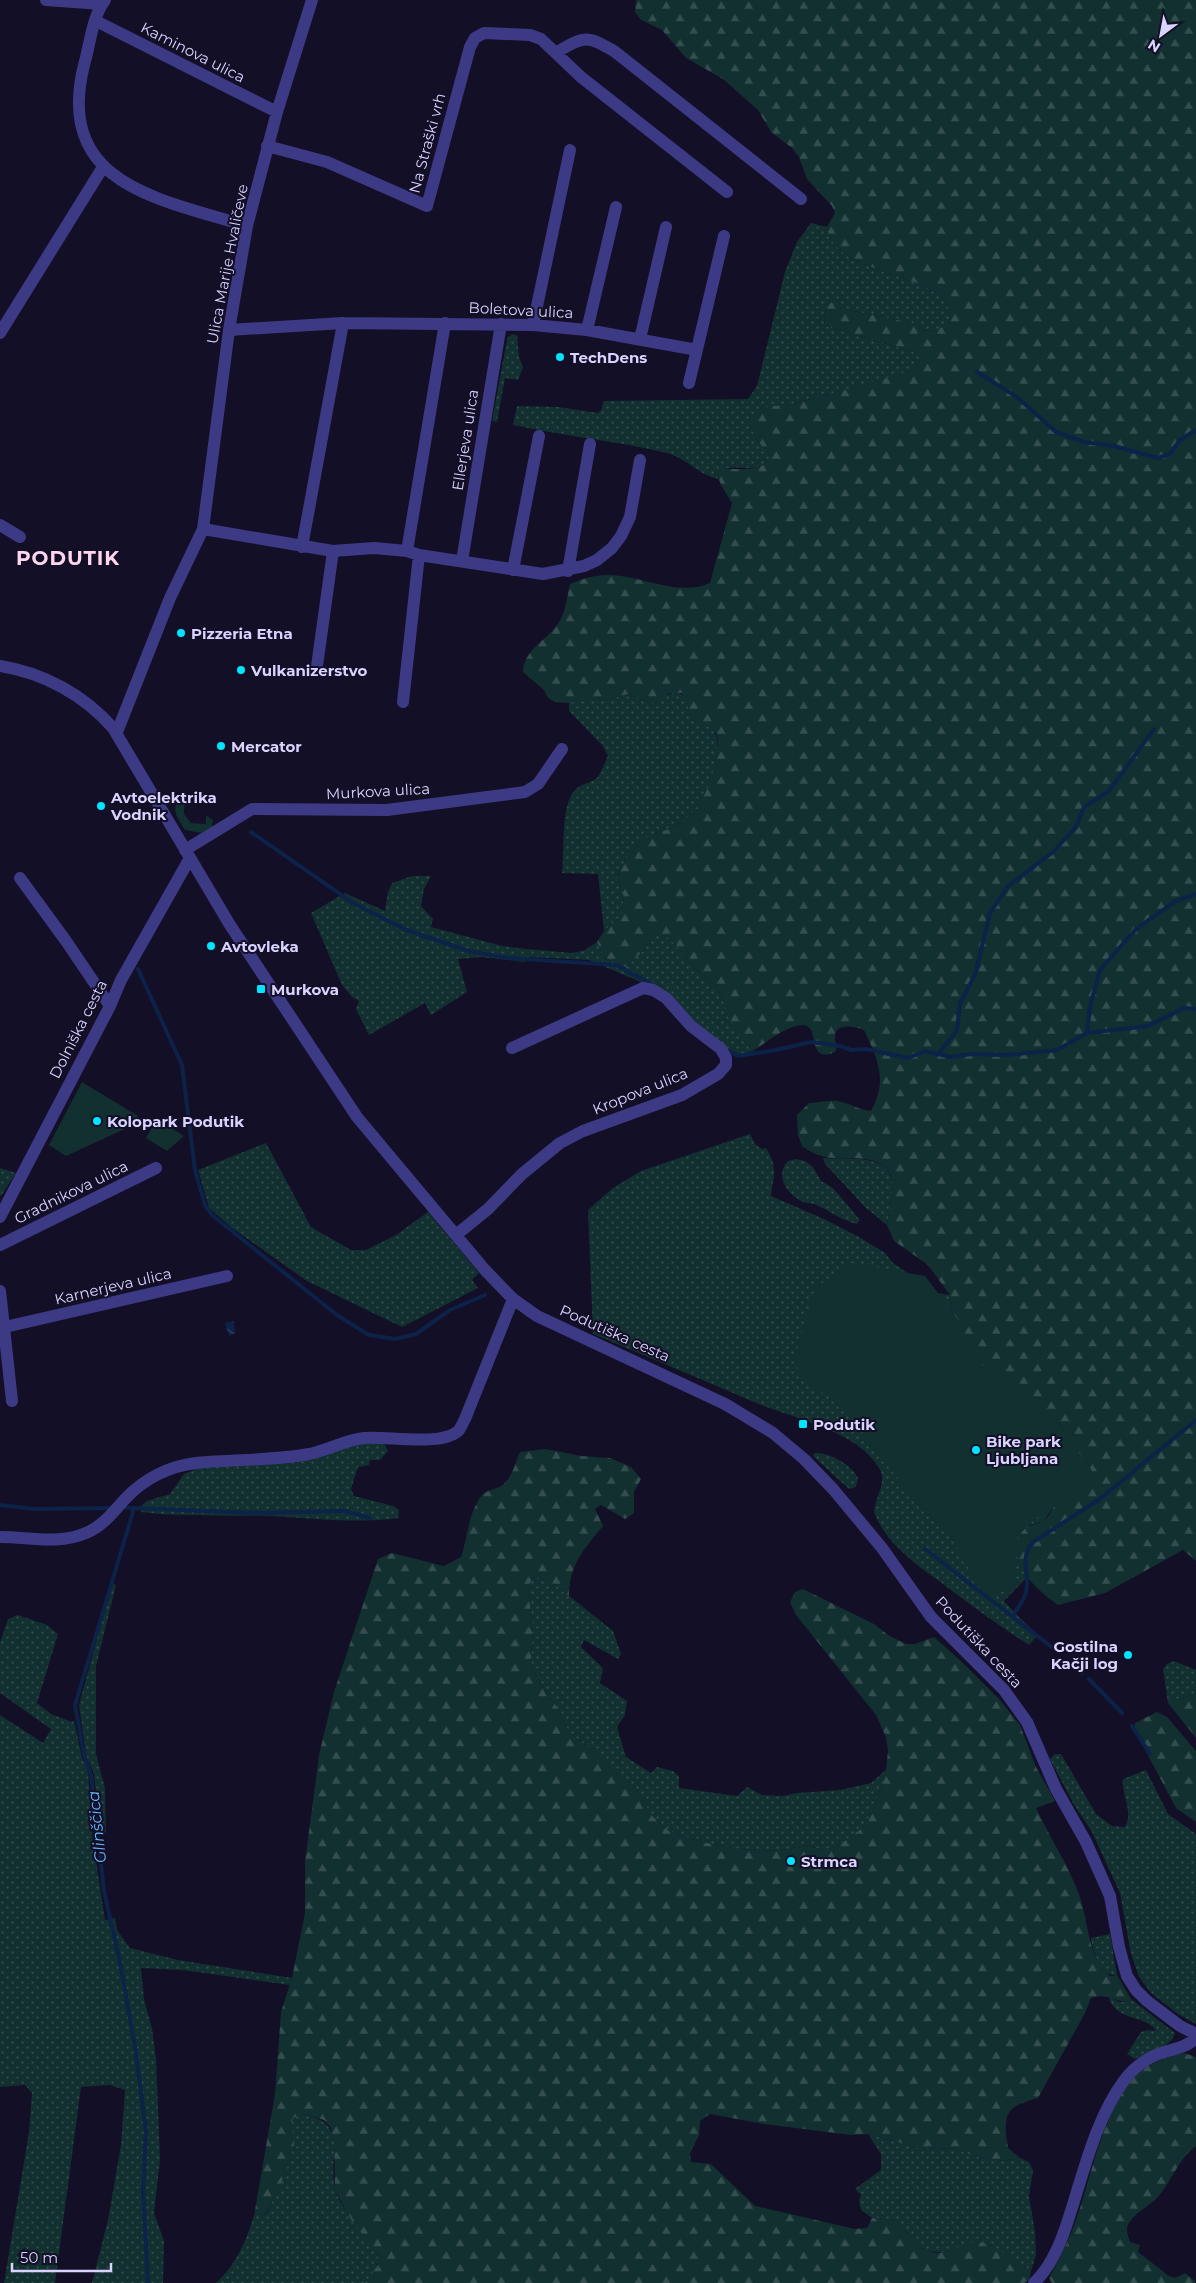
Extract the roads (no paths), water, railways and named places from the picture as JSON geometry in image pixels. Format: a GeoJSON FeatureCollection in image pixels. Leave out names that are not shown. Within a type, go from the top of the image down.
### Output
{"type":"FeatureCollection","features":[{"type":"Feature","properties":{"kind":"street"},"geometry":{"type":"LineString","coordinates":[[46,0],[103,2],[82,73],[80,96],[80,126],[88,146],[103,167],[140,190],[247,226]]}},
{"type":"Feature","properties":{"kind":"street","name":"Ulica Marije Hvaličeve"},"geometry":{"type":"LineString","coordinates":[[117,732],[170,598],[204,529],[230,330],[247,226],[267,146],[312,0]]}},
{"type":"Feature","properties":{"kind":"street","name":"Kaminova ulica"},"geometry":{"type":"LineString","coordinates":[[96,21],[277,112]]}},
{"type":"Feature","properties":{"kind":"street","name":"Na Straški vrh"},"geometry":{"type":"LineString","coordinates":[[267,146],[327,162],[427,206],[460,81],[470,47],[475,38],[484,33],[530,35],[541,39],[557,52],[581,77],[726,192]]}},
{"type":"Feature","properties":{"kind":"street"},"geometry":{"type":"LineString","coordinates":[[557,52],[579,40],[592,38],[614,51],[801,199]]}},
{"type":"Feature","properties":{"kind":"street"},"geometry":{"type":"LineString","coordinates":[[533,325],[570,150]]}},
{"type":"Feature","properties":{"kind":"street"},"geometry":{"type":"LineString","coordinates":[[0,333],[103,167]]}},
{"type":"Feature","properties":{"kind":"street"},"geometry":{"type":"LineString","coordinates":[[587,330],[616,207]]}},
{"type":"Feature","properties":{"kind":"street"},"geometry":{"type":"LineString","coordinates":[[640,339],[666,227]]}},
{"type":"Feature","properties":{"kind":"street"},"geometry":{"type":"LineString","coordinates":[[689,383],[724,236]]}},
{"type":"Feature","properties":{"kind":"street"},"geometry":{"type":"LineString","coordinates":[[302,547],[343,323]]}},
{"type":"Feature","properties":{"kind":"street","name":"Boletova ulica"},"geometry":{"type":"LineString","coordinates":[[230,330],[343,323],[533,325],[587,330],[697,350]]}},
{"type":"Feature","properties":{"kind":"street"},"geometry":{"type":"LineString","coordinates":[[403,702],[413,553],[445,323]]}},
{"type":"Feature","properties":{"kind":"street","name":"Ellerjeva ulica"},"geometry":{"type":"LineString","coordinates":[[462,561],[501,324]]}},
{"type":"Feature","properties":{"kind":"street"},"geometry":{"type":"LineString","coordinates":[[513,570],[539,436]]}},
{"type":"Feature","properties":{"kind":"street"},"geometry":{"type":"LineString","coordinates":[[568,571],[590,444]]}},
{"type":"Feature","properties":{"kind":"street"},"geometry":{"type":"LineString","coordinates":[[204,529],[333,551],[374,548],[543,574],[568,571],[597,560],[612,548],[621,536],[630,517],[640,460]]}},
{"type":"Feature","properties":{"kind":"street"},"geometry":{"type":"LineString","coordinates":[[0,525],[20,537]]}},
{"type":"Feature","properties":{"kind":"street"},"geometry":{"type":"LineString","coordinates":[[317,666],[333,551]]}},
{"type":"Feature","properties":{"kind":"street","name":"Podutiška cesta"},"geometry":{"type":"LineString","coordinates":[[0,666],[40,676],[69,691],[96,711],[117,732],[230,925],[352,1110],[485,1270],[513,1299],[537,1316],[725,1404],[773,1434],[804,1459],[833,1489],[882,1548],[931,1618],[1004,1690],[1026,1722],[1056,1789],[1086,1842],[1110,1896],[1119,1946],[1128,1976],[1136,1990],[1147,2001],[1180,2026],[1196,2034]]}},
{"type":"Feature","properties":{"kind":"street","name":"Murkova ulica"},"geometry":{"type":"LineString","coordinates":[[187,854],[252,809],[387,810],[525,792],[538,784],[562,749]]}},
{"type":"Feature","properties":{"kind":"street","name":"Dolniška cesta"},"geometry":{"type":"LineString","coordinates":[[0,1217],[187,854]]}},
{"type":"Feature","properties":{"kind":"street"},"geometry":{"type":"LineString","coordinates":[[20,878],[110,1006]]}},
{"type":"Feature","properties":{"kind":"street","name":"Kropova ulica"},"geometry":{"type":"LineString","coordinates":[[456,1235],[488,1209],[522,1174],[560,1143],[583,1132],[682,1095],[718,1074],[726,1065],[726,1058],[721,1049],[691,1026],[666,998],[653,990],[643,988],[512,1048]]}},
{"type":"Feature","properties":{"kind":"street","name":"Gradnikova ulica"},"geometry":{"type":"LineString","coordinates":[[0,1245],[156,1168]]}},
{"type":"Feature","properties":{"kind":"street","name":"Karnerjeva ulica"},"geometry":{"type":"LineString","coordinates":[[5,1327],[227,1276]]}},
{"type":"Feature","properties":{"kind":"street"},"geometry":{"type":"LineString","coordinates":[[0,1291],[12,1401]]}},
{"type":"Feature","properties":{"kind":"street"},"geometry":{"type":"LineString","coordinates":[[0,1537],[53,1541],[87,1533],[112,1516],[126,1498],[148,1480],[176,1467],[196,1463],[258,1461],[310,1454],[363,1438],[424,1439],[458,1432],[465,1419],[513,1299]]}},
{"type":"Feature","properties":{"kind":"street"},"geometry":{"type":"LineString","coordinates":[[1034,2283],[1051,2261],[1066,2229],[1087,2161],[1104,2116],[1122,2082],[1131,2071],[1156,2055],[1193,2044]]}},
{"type":"Feature","properties":{"kind":"water"},"geometry":{"type":"Polygon","coordinates":[[[234,1321],[235,1333],[229,1336],[225,1323],[234,1321]]]}},
{"type":"Feature","properties":{"kind":"waterway"},"geometry":{"type":"LineString","coordinates":[[977,372],[1017,397],[1056,432],[1084,442],[1114,446],[1158,458],[1170,454],[1180,440],[1196,430]]}},
{"type":"Feature","properties":{"kind":"waterway"},"geometry":{"type":"LineString","coordinates":[[939,1053],[957,1030],[960,1003],[975,975],[990,913],[1008,886],[1053,852],[1076,827],[1084,807],[1109,791],[1154,729]]}},
{"type":"Feature","properties":{"kind":"waterway"},"geometry":{"type":"LineString","coordinates":[[251,832],[353,903],[404,929],[468,951],[508,958],[616,965],[653,985]]}},
{"type":"Feature","properties":{"kind":"waterway"},"geometry":{"type":"LineString","coordinates":[[1087,1033],[1090,1007],[1100,970],[1136,929],[1176,901],[1196,894]]}},
{"type":"Feature","properties":{"kind":"waterway"},"geometry":{"type":"LineString","coordinates":[[138,969],[182,1065],[195,1170],[205,1205],[212,1215],[337,1315],[369,1335],[395,1339],[416,1334],[450,1310],[485,1295]]}},
{"type":"Feature","properties":{"kind":"waterway"},"geometry":{"type":"LineString","coordinates":[[725,1049],[738,1056],[811,1042],[840,1046],[851,1050],[866,1049],[908,1058],[925,1051],[951,1057],[970,1054],[1006,1055],[1057,1050],[1087,1033],[1148,1026],[1184,1008],[1196,1009]]}},
{"type":"Feature","properties":{"kind":"waterway"},"geometry":{"type":"LineString","coordinates":[[1012,1616],[1025,1595],[1027,1585],[1026,1555],[1033,1542],[1100,1499],[1196,1420]]}},
{"type":"Feature","properties":{"kind":"waterway","name":"Glinščica"},"geometry":{"type":"LineString","coordinates":[[0,1505],[34,1509],[113,1508]]}},
{"type":"Feature","properties":{"kind":"waterway","name":"Glinščica"},"geometry":{"type":"LineString","coordinates":[[122,1507],[132,1508],[133,1512],[75,1705],[84,1755],[91,1775],[104,1891],[120,1962],[135,2047],[146,2132],[143,2190],[148,2283]]}},
{"type":"Feature","properties":{"kind":"waterway"},"geometry":{"type":"LineString","coordinates":[[132,1508],[255,1513],[344,1511],[370,1518]]}},
{"type":"Feature","properties":{"kind":"waterway"},"geometry":{"type":"LineString","coordinates":[[925,1549],[1053,1648]]}},
{"type":"Feature","properties":{"kind":"waterway"},"geometry":{"type":"LineString","coordinates":[[1071,1663],[1082,1673]]}},
{"type":"Feature","properties":{"kind":"waterway"},"geometry":{"type":"LineString","coordinates":[[1089,1679],[1122,1713]]}},
{"type":"Feature","properties":{"kind":"waterway"},"geometry":{"type":"LineString","coordinates":[[1132,1726],[1150,1754]]}},
{"type":"Feature","properties":{"kind":"place","name":"TechDens"},"geometry":{"type":"Point","coordinates":[560,357]}},
{"type":"Feature","properties":{"kind":"place","name":"Pizzeria Etna"},"geometry":{"type":"Point","coordinates":[181,633]}},
{"type":"Feature","properties":{"kind":"place","name":"Vulkanizerstvo"},"geometry":{"type":"Point","coordinates":[241,670]}},
{"type":"Feature","properties":{"kind":"place","name":"Mercator"},"geometry":{"type":"Point","coordinates":[221,746]}},
{"type":"Feature","properties":{"kind":"place","name":"Avtoelektrika Vodnik"},"geometry":{"type":"Point","coordinates":[101,806]}},
{"type":"Feature","properties":{"kind":"place","name":"Avtovleka"},"geometry":{"type":"Point","coordinates":[211,946]}},
{"type":"Feature","properties":{"kind":"place","name":"Murkova"},"geometry":{"type":"Point","coordinates":[261,989]}},
{"type":"Feature","properties":{"kind":"place","name":"Kolopark Podutik"},"geometry":{"type":"Point","coordinates":[97,1121]}},
{"type":"Feature","properties":{"kind":"place","name":"Podutik"},"geometry":{"type":"Point","coordinates":[803,1424]}},
{"type":"Feature","properties":{"kind":"place","name":"Bike park Ljubljana"},"geometry":{"type":"Point","coordinates":[976,1450]}},
{"type":"Feature","properties":{"kind":"place","name":"Gostilna Kačji log"},"geometry":{"type":"Point","coordinates":[1128,1655]}},
{"type":"Feature","properties":{"kind":"place","name":"Strmca"},"geometry":{"type":"Point","coordinates":[791,1861]}},
{"type":"Feature","properties":{"kind":"district","name":"PODUTIK"},"geometry":{"type":"Point","coordinates":[68,558]}}]}
